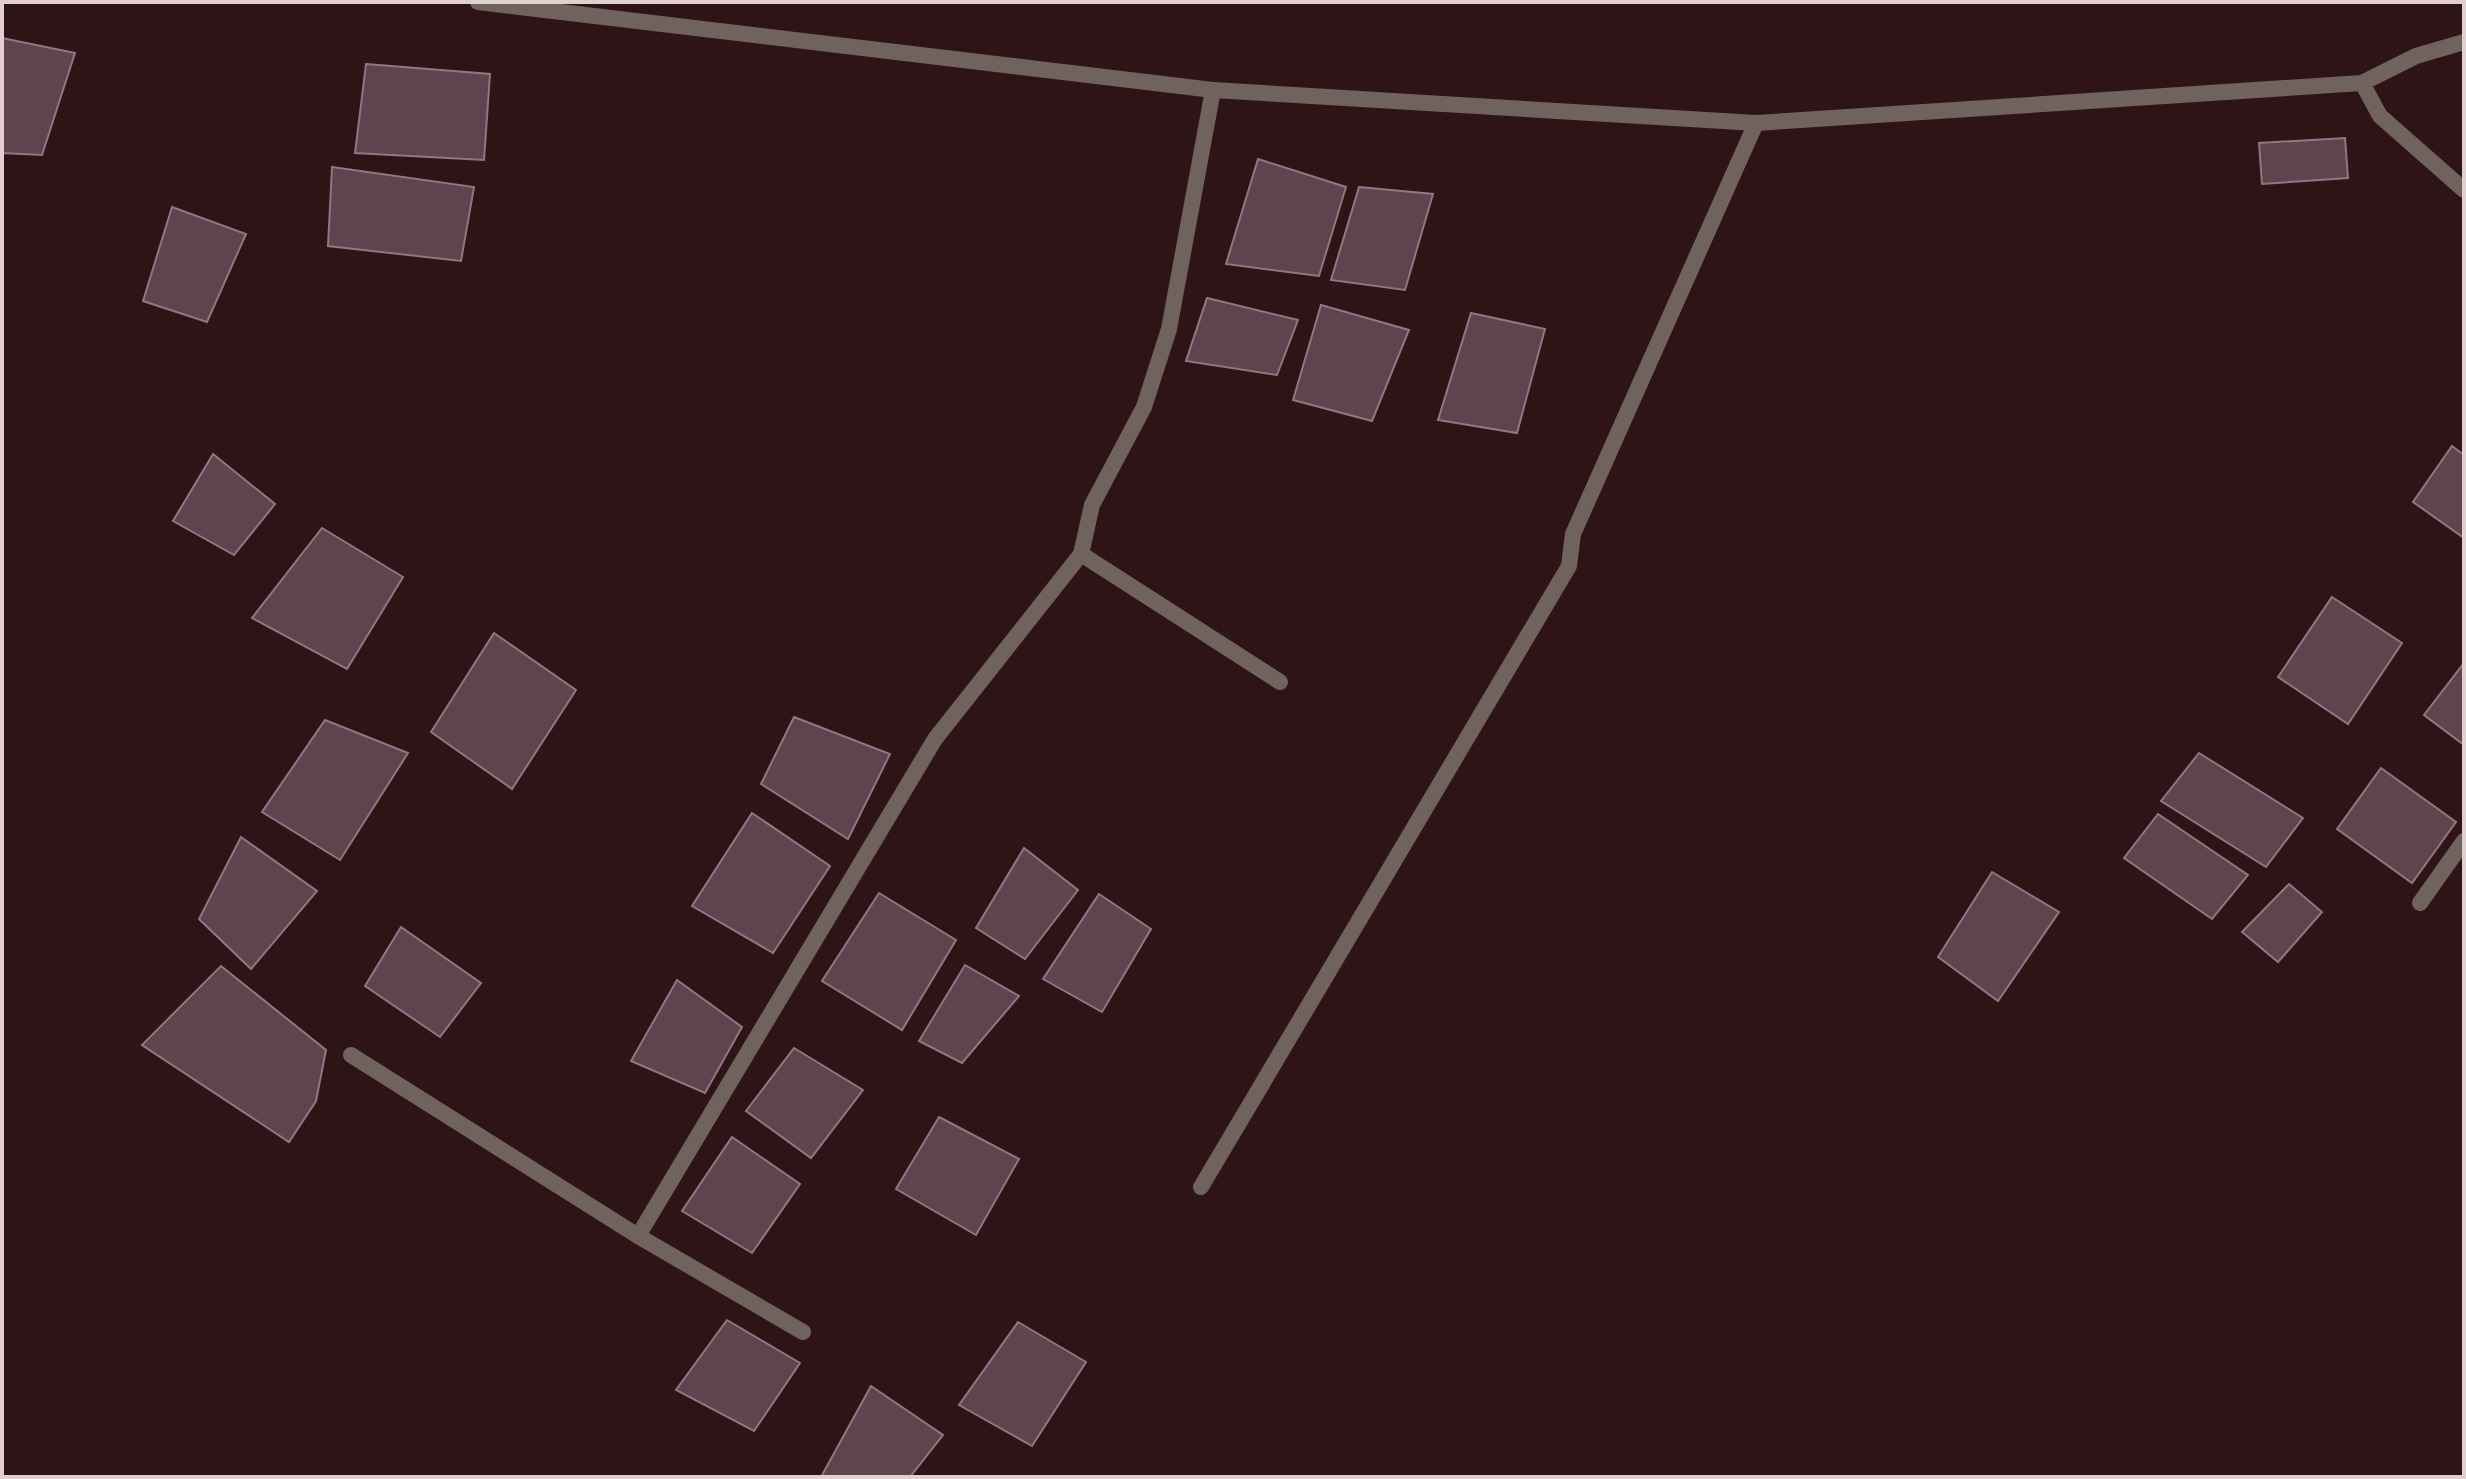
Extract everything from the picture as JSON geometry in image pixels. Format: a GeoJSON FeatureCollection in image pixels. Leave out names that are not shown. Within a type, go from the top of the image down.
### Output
{"type":"FeatureCollection","features":[{"type":"Feature","properties":{"kind":"street"},"geometry":{"type":"LineString","coordinates":[[478,2],[1213,90],[1756,123],[2362,83],[2416,56],[2464,42]]}},
{"type":"Feature","properties":{"kind":"street"},"geometry":{"type":"LineString","coordinates":[[2362,83],[2380,116],[2464,190]]}},
{"type":"Feature","properties":{"kind":"street"},"geometry":{"type":"LineString","coordinates":[[638,1236],[935,739],[1081,554],[1092,505],[1144,407],[1169,329],[1213,90]]}},
{"type":"Feature","properties":{"kind":"street"},"geometry":{"type":"LineString","coordinates":[[1201,1187],[1569,566],[1573,534],[1756,123]]}},
{"type":"Feature","properties":{"kind":"street"},"geometry":{"type":"LineString","coordinates":[[1081,554],[1280,682]]}},
{"type":"Feature","properties":{"kind":"street"},"geometry":{"type":"LineString","coordinates":[[2420,903],[2464,841]]}},
{"type":"Feature","properties":{"kind":"street"},"geometry":{"type":"LineString","coordinates":[[351,1055],[638,1236],[803,1332]]}},
{"type":"Feature","properties":{"kind":"building"},"geometry":{"type":"Polygon","coordinates":[[[2,38],[75,53],[42,155],[2,153],[2,38]]]}},
{"type":"Feature","properties":{"kind":"building"},"geometry":{"type":"Polygon","coordinates":[[[366,64],[490,74],[484,160],[355,153],[366,64]]]}},
{"type":"Feature","properties":{"kind":"building"},"geometry":{"type":"Polygon","coordinates":[[[2345,138],[2348,178],[2262,184],[2259,143],[2345,138]]]}},
{"type":"Feature","properties":{"kind":"building"},"geometry":{"type":"Polygon","coordinates":[[[1258,159],[1346,187],[1319,276],[1226,264],[1258,159]]]}},
{"type":"Feature","properties":{"kind":"building"},"geometry":{"type":"Polygon","coordinates":[[[332,167],[474,187],[461,261],[328,246],[332,167]]]}},
{"type":"Feature","properties":{"kind":"building"},"geometry":{"type":"Polygon","coordinates":[[[1359,187],[1433,194],[1405,290],[1331,280],[1359,187]]]}},
{"type":"Feature","properties":{"kind":"building"},"geometry":{"type":"Polygon","coordinates":[[[172,207],[246,234],[207,322],[143,301],[172,207]]]}},
{"type":"Feature","properties":{"kind":"building"},"geometry":{"type":"Polygon","coordinates":[[[1207,298],[1298,320],[1277,375],[1186,361],[1207,298]]]}},
{"type":"Feature","properties":{"kind":"building"},"geometry":{"type":"Polygon","coordinates":[[[1321,305],[1409,330],[1372,421],[1293,400],[1321,305]]]}},
{"type":"Feature","properties":{"kind":"building"},"geometry":{"type":"Polygon","coordinates":[[[1471,313],[1545,329],[1517,433],[1438,420],[1471,313]]]}},
{"type":"Feature","properties":{"kind":"building"},"geometry":{"type":"Polygon","coordinates":[[[2452,446],[2464,455],[2464,538],[2413,502],[2452,446]]]}},
{"type":"Feature","properties":{"kind":"building"},"geometry":{"type":"Polygon","coordinates":[[[213,454],[275,504],[234,555],[173,521],[213,454]]]}},
{"type":"Feature","properties":{"kind":"building"},"geometry":{"type":"Polygon","coordinates":[[[322,528],[403,577],[347,669],[252,618],[322,528]]]}},
{"type":"Feature","properties":{"kind":"building"},"geometry":{"type":"Polygon","coordinates":[[[2332,597],[2402,643],[2348,724],[2278,677],[2332,597]]]}},
{"type":"Feature","properties":{"kind":"building"},"geometry":{"type":"Polygon","coordinates":[[[494,633],[576,690],[512,789],[431,732],[494,633]]]}},
{"type":"Feature","properties":{"kind":"building"},"geometry":{"type":"Polygon","coordinates":[[[2464,663],[2464,745],[2424,715],[2464,663]]]}},
{"type":"Feature","properties":{"kind":"building"},"geometry":{"type":"Polygon","coordinates":[[[794,717],[890,754],[848,839],[761,784],[794,717]]]}},
{"type":"Feature","properties":{"kind":"building"},"geometry":{"type":"Polygon","coordinates":[[[325,720],[408,753],[340,860],[262,812],[325,720]]]}},
{"type":"Feature","properties":{"kind":"building"},"geometry":{"type":"Polygon","coordinates":[[[2199,753],[2303,818],[2266,867],[2161,801],[2199,753]]]}},
{"type":"Feature","properties":{"kind":"building"},"geometry":{"type":"Polygon","coordinates":[[[2381,768],[2456,822],[2412,883],[2337,829],[2381,768]]]}},
{"type":"Feature","properties":{"kind":"building"},"geometry":{"type":"Polygon","coordinates":[[[752,813],[830,866],[773,953],[692,906],[752,813]]]}},
{"type":"Feature","properties":{"kind":"building"},"geometry":{"type":"Polygon","coordinates":[[[2158,814],[2248,875],[2212,919],[2124,858],[2158,814]]]}},
{"type":"Feature","properties":{"kind":"building"},"geometry":{"type":"Polygon","coordinates":[[[241,837],[317,891],[251,969],[199,919],[241,837]]]}},
{"type":"Feature","properties":{"kind":"building"},"geometry":{"type":"Polygon","coordinates":[[[1024,848],[1078,890],[1025,959],[976,928],[1024,848]]]}},
{"type":"Feature","properties":{"kind":"building"},"geometry":{"type":"Polygon","coordinates":[[[1992,872],[2059,912],[1998,1001],[1938,957],[1992,872]]]}},
{"type":"Feature","properties":{"kind":"building"},"geometry":{"type":"Polygon","coordinates":[[[2289,884],[2322,912],[2278,962],[2242,932],[2289,884]]]}},
{"type":"Feature","properties":{"kind":"building"},"geometry":{"type":"Polygon","coordinates":[[[879,893],[956,940],[902,1030],[822,981],[879,893]]]}},
{"type":"Feature","properties":{"kind":"building"},"geometry":{"type":"Polygon","coordinates":[[[1099,894],[1151,929],[1102,1012],[1043,979],[1099,894]]]}},
{"type":"Feature","properties":{"kind":"building"},"geometry":{"type":"Polygon","coordinates":[[[401,927],[481,983],[440,1037],[365,986],[401,927]]]}},
{"type":"Feature","properties":{"kind":"building"},"geometry":{"type":"Polygon","coordinates":[[[965,965],[1019,996],[962,1063],[919,1041],[965,965]]]}},
{"type":"Feature","properties":{"kind":"building"},"geometry":{"type":"Polygon","coordinates":[[[221,966],[326,1050],[316,1101],[289,1142],[142,1045],[221,966]]]}},
{"type":"Feature","properties":{"kind":"building"},"geometry":{"type":"Polygon","coordinates":[[[677,980],[742,1027],[705,1093],[631,1061],[677,980]]]}},
{"type":"Feature","properties":{"kind":"building"},"geometry":{"type":"Polygon","coordinates":[[[794,1048],[863,1090],[811,1158],[746,1111],[794,1048]]]}},
{"type":"Feature","properties":{"kind":"building"},"geometry":{"type":"Polygon","coordinates":[[[939,1117],[1019,1159],[976,1235],[896,1189],[939,1117]]]}},
{"type":"Feature","properties":{"kind":"building"},"geometry":{"type":"Polygon","coordinates":[[[732,1137],[800,1184],[752,1253],[682,1211],[732,1137]]]}},
{"type":"Feature","properties":{"kind":"building"},"geometry":{"type":"Polygon","coordinates":[[[727,1320],[800,1363],[754,1431],[676,1390],[727,1320]]]}},
{"type":"Feature","properties":{"kind":"building"},"geometry":{"type":"Polygon","coordinates":[[[1018,1322],[1086,1362],[1032,1446],[959,1405],[1018,1322]]]}},
{"type":"Feature","properties":{"kind":"building"},"geometry":{"type":"Polygon","coordinates":[[[871,1386],[943,1435],[910,1477],[821,1477],[871,1386]]]}}]}
